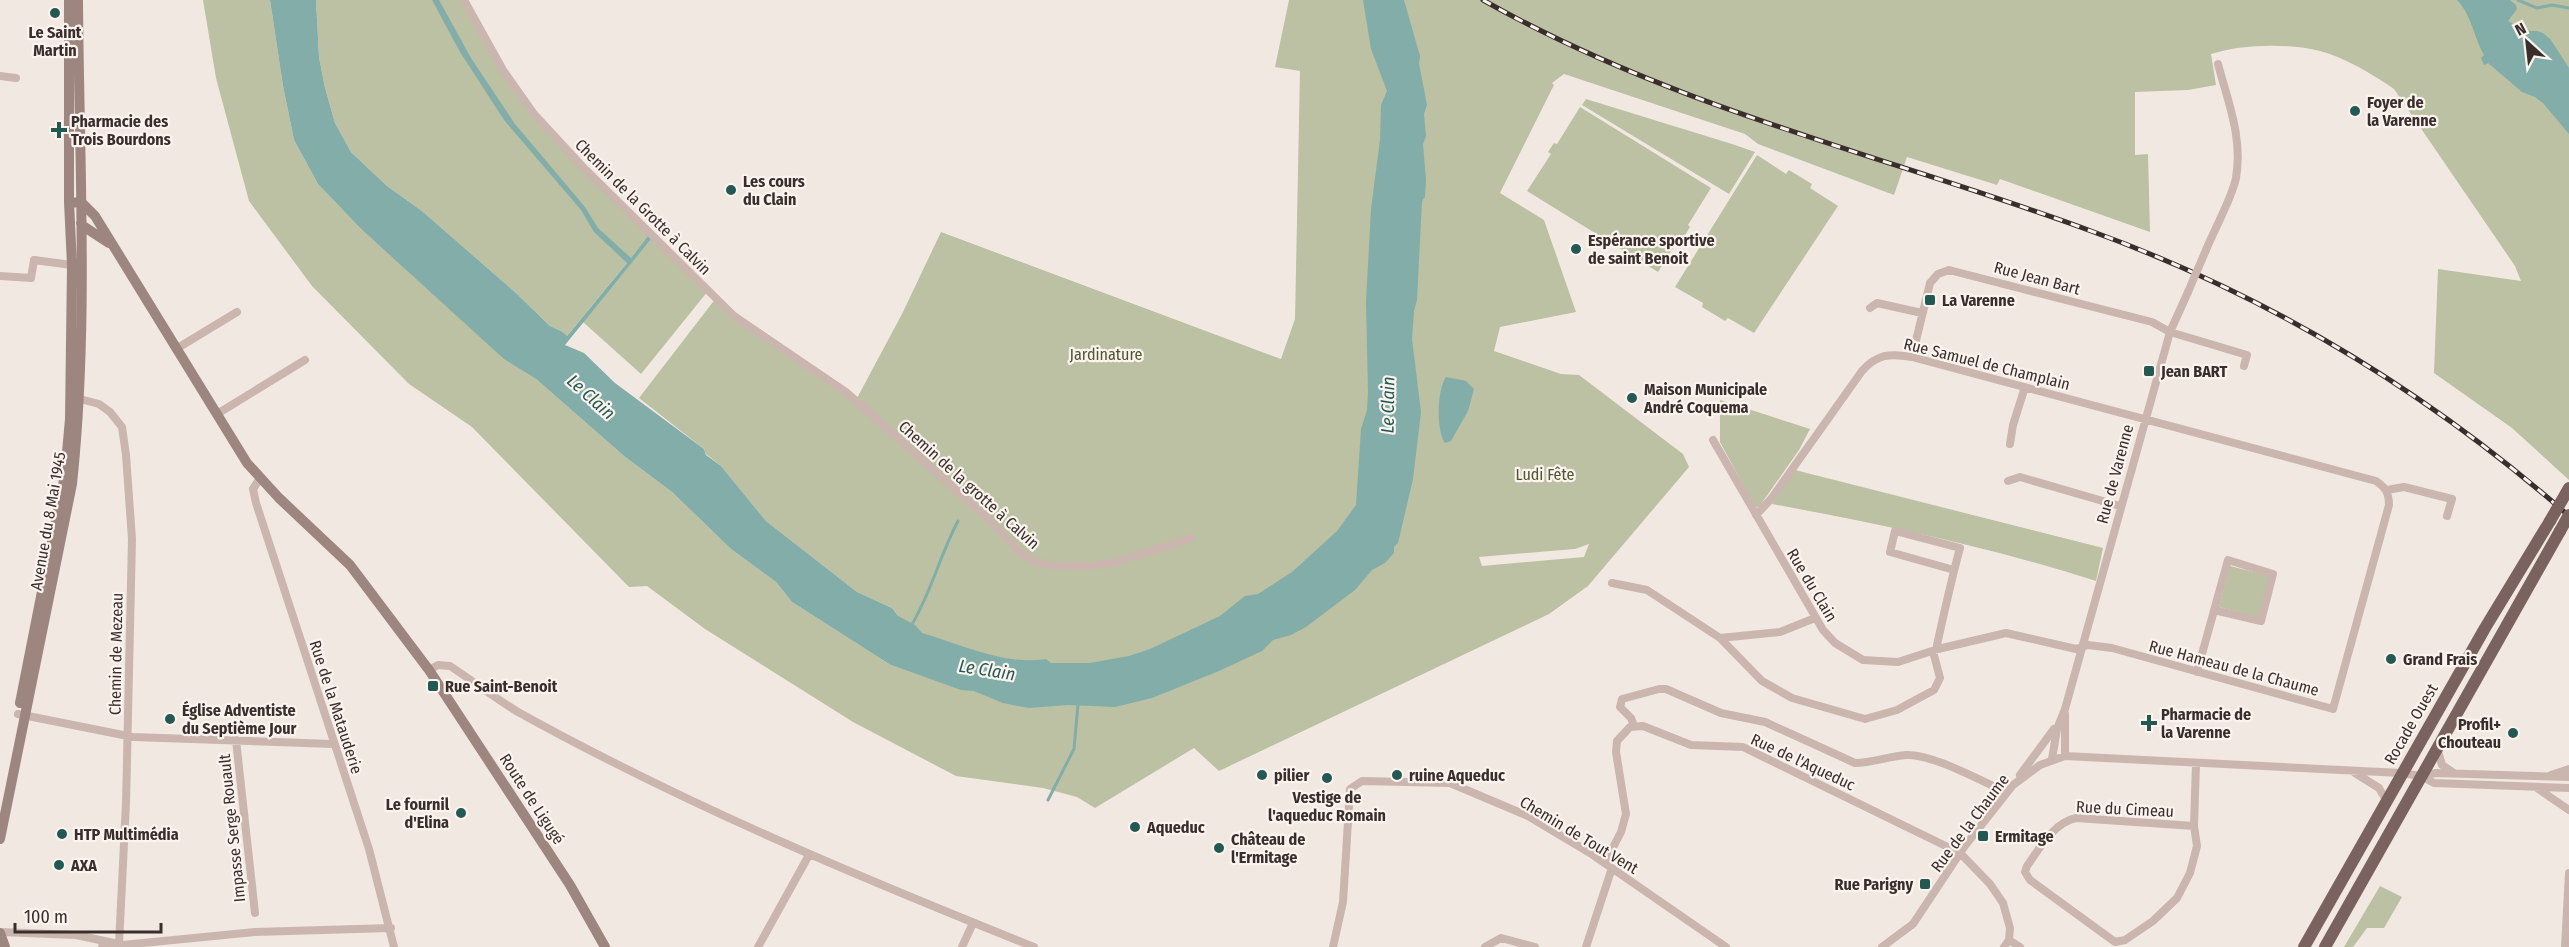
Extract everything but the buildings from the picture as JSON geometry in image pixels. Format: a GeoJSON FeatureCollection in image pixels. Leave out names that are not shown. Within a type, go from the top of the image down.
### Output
{"type":"FeatureCollection","features":[{"type":"Feature","properties":{"kind":"main road","name":"Avenue du 8 Mai 1945"},"geometry":{"type":"LineString","coordinates":[[69,0],[69,202],[75,398]]}},
{"type":"Feature","properties":{"kind":"main road","name":"Avenue du 8 Mai 1945"},"geometry":{"type":"LineString","coordinates":[[0,840],[2,804],[72,484],[83,226],[78,0]]}},
{"type":"Feature","properties":{"kind":"main road"},"geometry":{"type":"LineString","coordinates":[[69,202],[82,202]]}},
{"type":"Feature","properties":{"kind":"main road"},"geometry":{"type":"LineString","coordinates":[[69,202],[83,226],[111,243]]}},
{"type":"Feature","properties":{"kind":"main road","name":"Route de Ligugé"},"geometry":{"type":"LineString","coordinates":[[82,202],[95,216],[247,463],[350,565],[429,670],[570,885],[605,947]]}},
{"type":"Feature","properties":{"kind":"main road","name":"Rocade Ouest"},"geometry":{"type":"LineString","coordinates":[[2304,947],[2485,628],[2569,488]]}},
{"type":"Feature","properties":{"kind":"main road","name":"Rocade Ouest"},"geometry":{"type":"LineString","coordinates":[[2325,947],[2569,515]]}},
{"type":"Feature","properties":{"kind":"main road"},"geometry":{"type":"LineString","coordinates":[[0,932],[5,947]]}},
{"type":"Feature","properties":{"kind":"street","name":"Chemin de la Grotte à Calvin"},"geometry":{"type":"LineString","coordinates":[[464,0],[503,70],[534,114],[583,167],[734,316],[846,392]]}},
{"type":"Feature","properties":{"kind":"street","name":"Rue de Varenne"},"geometry":{"type":"LineString","coordinates":[[2052,759],[2057,729],[2065,710],[2169,332],[2233,188],[2236,169],[2236,128],[2218,64]]}},
{"type":"Feature","properties":{"kind":"street"},"geometry":{"type":"LineString","coordinates":[[0,76],[16,78]]}},
{"type":"Feature","properties":{"kind":"street"},"geometry":{"type":"LineString","coordinates":[[0,276],[31,279],[34,260],[72,265]]}},
{"type":"Feature","properties":{"kind":"street","name":"Rue Jean Bart"},"geometry":{"type":"LineString","coordinates":[[1912,357],[1933,279],[1941,272],[1952,270],[2152,322],[2169,332],[2247,355],[2244,366]]}},
{"type":"Feature","properties":{"kind":"street"},"geometry":{"type":"LineString","coordinates":[[1870,308],[1877,303],[1922,313]]}},
{"type":"Feature","properties":{"kind":"street"},"geometry":{"type":"LineString","coordinates":[[177,349],[237,312]]}},
{"type":"Feature","properties":{"kind":"street","name":"Rue Samuel de Champlain"},"geometry":{"type":"LineString","coordinates":[[1756,515],[1772,499],[1868,364],[1880,356],[1890,354],[1912,357],[2144,419]]}},
{"type":"Feature","properties":{"kind":"street"},"geometry":{"type":"LineString","coordinates":[[217,414],[305,360]]}},
{"type":"Feature","properties":{"kind":"street"},"geometry":{"type":"LineString","coordinates":[[2010,444],[2013,425],[2025,387]]}},
{"type":"Feature","properties":{"kind":"street","name":"Chemin de la grotte à Calvin"},"geometry":{"type":"LineString","coordinates":[[846,392],[985,516],[1020,552],[1033,561],[1070,567],[1113,563],[1191,538]]}},
{"type":"Feature","properties":{"kind":"street","name":"Chemin de Mezeau"},"geometry":{"type":"LineString","coordinates":[[75,398],[99,404],[110,412],[122,428],[126,455],[132,539],[128,736],[119,944]]}},
{"type":"Feature","properties":{"kind":"street"},"geometry":{"type":"LineString","coordinates":[[2144,419],[2376,481],[2387,490],[2404,486],[2452,499],[2447,516]]}},
{"type":"Feature","properties":{"kind":"street","name":"Rue du Clain"},"geometry":{"type":"LineString","coordinates":[[1713,440],[1815,618],[1835,643],[1863,660],[1898,662],[2006,633],[2076,649],[2081,647]]}},
{"type":"Feature","properties":{"kind":"street"},"geometry":{"type":"LineString","coordinates":[[2008,481],[2019,477],[2120,506]]}},
{"type":"Feature","properties":{"kind":"street","name":"Rue de la Matauderie"},"geometry":{"type":"LineString","coordinates":[[260,478],[253,489],[256,503],[369,849],[394,947]]}},
{"type":"Feature","properties":{"kind":"street","name":"Rue Hameau de la Chaume"},"geometry":{"type":"LineString","coordinates":[[2081,647],[2088,645],[2112,648],[2333,709],[2389,505],[2387,490]]}},
{"type":"Feature","properties":{"kind":"street"},"geometry":{"type":"LineString","coordinates":[[1612,583],[1639,587],[1653,593],[1720,638],[1762,681],[1792,698],[1865,719],[1897,710],[1934,690],[1940,678],[1936,650],[1960,548],[1895,531],[1890,552],[1954,570]]}},
{"type":"Feature","properties":{"kind":"street"},"geometry":{"type":"LineString","coordinates":[[2197,672],[2214,610],[2228,560],[2273,574],[2261,621],[2214,610]]}},
{"type":"Feature","properties":{"kind":"street"},"geometry":{"type":"LineString","coordinates":[[1720,638],[1780,632],[1815,618]]}},
{"type":"Feature","properties":{"kind":"street"},"geometry":{"type":"LineString","coordinates":[[429,670],[438,664],[450,666],[517,711],[703,806],[809,855],[1034,947]]}},
{"type":"Feature","properties":{"kind":"street"},"geometry":{"type":"LineString","coordinates":[[1605,863],[1622,832],[1626,814],[1616,745],[1622,733],[1634,726],[1619,705],[1626,697],[1639,696],[1659,689],[1666,689],[1721,713],[1764,722],[1855,763],[1867,763],[1906,755],[1926,757],[2006,792]]}},
{"type":"Feature","properties":{"kind":"street","name":"Rue de Varenne"},"geometry":{"type":"LineString","coordinates":[[2065,710],[2065,756]]}},
{"type":"Feature","properties":{"kind":"street","name":"Rue de Varenne"},"geometry":{"type":"LineString","coordinates":[[2013,785],[2048,740],[2065,710]]}},
{"type":"Feature","properties":{"kind":"street"},"geometry":{"type":"LineString","coordinates":[[21,715],[128,736],[333,744]]}},
{"type":"Feature","properties":{"kind":"street","name":"Rue de l'Aqueduc"},"geometry":{"type":"LineString","coordinates":[[1634,726],[1643,726],[1690,745],[1743,747],[1960,852]]}},
{"type":"Feature","properties":{"kind":"street","name":"Impasse Serge Rouault"},"geometry":{"type":"LineString","coordinates":[[236,740],[255,913]]}},
{"type":"Feature","properties":{"kind":"street"},"geometry":{"type":"LineString","coordinates":[[2437,748],[2442,765],[2455,773]]}},
{"type":"Feature","properties":{"kind":"street","name":"Rue de la Chaume"},"geometry":{"type":"LineString","coordinates":[[1882,947],[1913,924],[1960,852],[2006,792],[2028,772],[2052,759],[2065,756],[2402,773],[2421,776]]}},
{"type":"Feature","properties":{"kind":"street","name":"Rue du Cimeau"},"geometry":{"type":"LineString","coordinates":[[2194,826],[2076,818],[2060,824],[2026,866],[2025,872],[2030,880],[2100,932],[2115,942],[2125,940],[2153,921],[2177,898],[2190,873],[2197,846],[2194,826],[2196,763]]}},
{"type":"Feature","properties":{"kind":"street"},"geometry":{"type":"LineString","coordinates":[[2545,777],[2569,769]]}},
{"type":"Feature","properties":{"kind":"street","name":"Rue de la Chaume"},"geometry":{"type":"LineString","coordinates":[[2354,772],[2379,788],[2386,800]]}},
{"type":"Feature","properties":{"kind":"street"},"geometry":{"type":"LineString","coordinates":[[2421,776],[2455,773],[2569,777]]}},
{"type":"Feature","properties":{"kind":"street"},"geometry":{"type":"LineString","coordinates":[[2421,776],[2434,783],[2569,788]]}},
{"type":"Feature","properties":{"kind":"street","name":"Chemin de Tout Vent"},"geometry":{"type":"LineString","coordinates":[[1333,947],[1343,902],[1350,789],[1362,781],[1450,783],[1528,816],[1605,863],[1726,947]]}},
{"type":"Feature","properties":{"kind":"street"},"geometry":{"type":"LineString","coordinates":[[2536,787],[2569,810]]}},
{"type":"Feature","properties":{"kind":"street"},"geometry":{"type":"LineString","coordinates":[[1960,852],[1990,884],[2004,903],[2010,920],[2007,943],[2020,947]]}},
{"type":"Feature","properties":{"kind":"street"},"geometry":{"type":"LineString","coordinates":[[758,947],[809,855]]}},
{"type":"Feature","properties":{"kind":"street"},"geometry":{"type":"LineString","coordinates":[[1586,947],[1612,868]]}},
{"type":"Feature","properties":{"kind":"street"},"geometry":{"type":"LineString","coordinates":[[2565,947],[2569,873]]}},
{"type":"Feature","properties":{"kind":"street"},"geometry":{"type":"LineString","coordinates":[[962,947],[973,923]]}},
{"type":"Feature","properties":{"kind":"street"},"geometry":{"type":"LineString","coordinates":[[102,947],[255,932],[390,928]]}},
{"type":"Feature","properties":{"kind":"street"},"geometry":{"type":"LineString","coordinates":[[0,932],[76,935],[119,944]]}},
{"type":"Feature","properties":{"kind":"street"},"geometry":{"type":"LineString","coordinates":[[1485,947],[1501,938],[1535,947]]}},
{"type":"Feature","properties":{"kind":"green space"},"geometry":{"type":"Polygon","coordinates":[[[203,0],[270,0],[294,140],[318,184],[361,229],[504,358],[536,379],[624,456],[672,492],[731,549],[776,582],[792,602],[889,664],[898,616],[892,608],[857,592],[766,521],[704,449],[639,398],[716,298],[856,400],[902,314],[941,232],[1281,359],[1295,319],[1300,71],[1275,67],[1289,0],[2569,0],[2569,480],[2512,428],[2434,373],[2438,269],[2521,281],[2515,266],[2394,89],[2349,62],[2308,48],[2265,46],[2236,48],[2211,54],[2216,85],[2188,90],[2135,92],[2135,155],[2148,154],[2150,232],[2000,179],[1997,185],[1907,157],[1894,195],[1758,144],[1745,134],[1564,74],[1552,83],[1554,85],[1500,193],[1544,220],[1576,312],[1500,327],[1494,351],[1561,374],[1579,375],[1683,454],[1689,467],[1588,586],[1549,614],[1219,771],[1194,748],[1095,808],[1077,797],[1043,788],[956,776],[853,722],[705,629],[647,586],[629,587],[472,427],[409,384],[312,286],[249,201],[216,78],[203,0]],[[1589,544],[1575,549],[1479,557],[1482,566],[1584,557],[1589,544]]]}},
{"type":"Feature","properties":{"kind":"green space"},"geometry":{"type":"Polygon","coordinates":[[[316,0],[464,0],[534,114],[649,236],[566,337],[561,331],[550,326],[516,293],[422,211],[387,186],[351,152],[335,123],[325,88],[319,57],[316,0]]]}},
{"type":"Feature","properties":{"kind":"green space"},"geometry":{"type":"Polygon","coordinates":[[[1586,99],[1755,152],[1729,194],[1582,105],[1586,99]]]}},
{"type":"Feature","properties":{"kind":"green space"},"geometry":{"type":"Polygon","coordinates":[[[1580,107],[1711,188],[1688,225],[1690,227],[1684,237],[1681,235],[1658,272],[1527,191],[1551,154],[1548,152],[1554,143],[1557,144],[1580,107]]]}},
{"type":"Feature","properties":{"kind":"green space"},"geometry":{"type":"Polygon","coordinates":[[[1757,155],[1786,174],[1789,170],[1812,184],[1810,188],[1838,206],[1754,333],[1728,318],[1725,321],[1702,307],[1703,303],[1675,287],[1757,155]]]}},
{"type":"Feature","properties":{"kind":"green space"},"geometry":{"type":"Polygon","coordinates":[[[652,238],[708,291],[641,374],[583,322],[652,238]]]}},
{"type":"Feature","properties":{"kind":"green space"},"geometry":{"type":"Polygon","coordinates":[[[1720,400],[1810,429],[1799,450],[1759,507],[1755,507],[1720,442],[1720,400]]]}},
{"type":"Feature","properties":{"kind":"green space"},"geometry":{"type":"Polygon","coordinates":[[[1795,470],[2103,548],[2096,581],[2016,557],[1935,537],[1772,504],[1795,470]]]}},
{"type":"Feature","properties":{"kind":"green space"},"geometry":{"type":"Polygon","coordinates":[[[2230,566],[2270,576],[2259,617],[2219,607],[2230,566]]]}},
{"type":"Feature","properties":{"kind":"green space"},"geometry":{"type":"Polygon","coordinates":[[[2380,886],[2402,897],[2384,928],[2367,928],[2353,947],[2344,947],[2380,886]]]}},
{"type":"Feature","properties":{"kind":"water","name":"Le Clain"},"geometry":{"type":"Polygon","coordinates":[[[270,0],[316,0],[319,57],[325,88],[335,123],[351,152],[387,186],[422,211],[516,293],[550,326],[567,336],[627,263],[594,232],[581,210],[504,120],[460,52],[432,0],[439,0],[471,58],[515,124],[585,207],[598,228],[631,258],[649,235],[652,238],[565,345],[584,353],[615,383],[704,449],[706,455],[721,466],[766,521],[857,592],[892,608],[898,616],[915,625],[922,633],[999,657],[1046,659],[1051,663],[1090,663],[1129,656],[1150,649],[1220,616],[1245,596],[1258,594],[1292,572],[1337,531],[1356,505],[1361,429],[1367,410],[1368,392],[1366,302],[1371,209],[1380,140],[1381,105],[1387,91],[1371,49],[1363,0],[1404,0],[1420,56],[1419,64],[1427,105],[1424,114],[1426,136],[1423,144],[1426,180],[1425,197],[1422,201],[1417,300],[1412,339],[1421,412],[1413,479],[1394,553],[1385,563],[1372,570],[1355,590],[1306,627],[1291,635],[1273,640],[1262,651],[1219,671],[1152,698],[1115,707],[1068,705],[1029,708],[1003,703],[974,691],[961,690],[889,664],[792,602],[776,582],[731,549],[672,492],[624,456],[536,379],[504,359],[361,229],[318,184],[294,140],[270,0]]]}},
{"type":"Feature","properties":{"kind":"water"},"geometry":{"type":"Polygon","coordinates":[[[2457,0],[2510,0],[2517,9],[2508,21],[2526,31],[2543,33],[2551,40],[2569,68],[2569,134],[2543,103],[2522,92],[2488,63],[2484,65],[2481,58],[2484,55],[2469,19],[2457,0]]]}},
{"type":"Feature","properties":{"kind":"water"},"geometry":{"type":"Polygon","coordinates":[[[1446,377],[1466,381],[1474,389],[1468,411],[1451,441],[1445,443],[1440,429],[1439,410],[1441,391],[1446,377]]]}},
{"type":"Feature","properties":{"kind":"waterway"},"geometry":{"type":"LineString","coordinates":[[2518,0],[2537,8],[2552,5],[2569,8]]}},
{"type":"Feature","properties":{"kind":"waterway"},"geometry":{"type":"LineString","coordinates":[[911,626],[958,521]]}},
{"type":"Feature","properties":{"kind":"waterway"},"geometry":{"type":"LineString","coordinates":[[1048,800],[1074,749],[1078,704]]}},
{"type":"Feature","properties":{"kind":"railway"},"geometry":{"type":"LineString","coordinates":[[1483,0],[1555,38],[1705,101],[2091,231],[2220,285],[2343,351],[2402,388],[2460,428],[2569,516]]}},
{"type":"Feature","properties":{"kind":"place","name":"Le Saint Martin"},"geometry":{"type":"Point","coordinates":[55,13]}},
{"type":"Feature","properties":{"kind":"place","name":"Foyer de la Varenne"},"geometry":{"type":"Point","coordinates":[2355,111]}},
{"type":"Feature","properties":{"kind":"place","name":"Pharmacie des Trois Bourdons"},"geometry":{"type":"Point","coordinates":[59,130]}},
{"type":"Feature","properties":{"kind":"place","name":"Les cours du Clain"},"geometry":{"type":"Point","coordinates":[731,190]}},
{"type":"Feature","properties":{"kind":"place","name":"Espérance sportive de saint Benoit"},"geometry":{"type":"Point","coordinates":[1576,249]}},
{"type":"Feature","properties":{"kind":"place","name":"La Varenne"},"geometry":{"type":"Point","coordinates":[1930,300]}},
{"type":"Feature","properties":{"kind":"place","name":"Jean BART"},"geometry":{"type":"Point","coordinates":[2149,371]}},
{"type":"Feature","properties":{"kind":"place","name":"Maison Municipale André Coquema"},"geometry":{"type":"Point","coordinates":[1632,398]}},
{"type":"Feature","properties":{"kind":"place","name":"Grand Frais"},"geometry":{"type":"Point","coordinates":[2391,659]}},
{"type":"Feature","properties":{"kind":"place","name":"Rue Saint-Benoit"},"geometry":{"type":"Point","coordinates":[433,686]}},
{"type":"Feature","properties":{"kind":"place","name":"Église Adventiste du Septième Jour"},"geometry":{"type":"Point","coordinates":[170,719]}},
{"type":"Feature","properties":{"kind":"place","name":"Pharmacie de la Varenne"},"geometry":{"type":"Point","coordinates":[2149,723]}},
{"type":"Feature","properties":{"kind":"place","name":"Profil+ Chouteau"},"geometry":{"type":"Point","coordinates":[2513,733]}},
{"type":"Feature","properties":{"kind":"place","name":"pilier"},"geometry":{"type":"Point","coordinates":[1262,775]}},
{"type":"Feature","properties":{"kind":"place","name":"ruine Aqueduc"},"geometry":{"type":"Point","coordinates":[1397,775]}},
{"type":"Feature","properties":{"kind":"place","name":"Vestige de l'aqueduc Romain"},"geometry":{"type":"Point","coordinates":[1327,778]}},
{"type":"Feature","properties":{"kind":"place","name":"Le fournil d'Elina"},"geometry":{"type":"Point","coordinates":[461,813]}},
{"type":"Feature","properties":{"kind":"place","name":"Aqueduc"},"geometry":{"type":"Point","coordinates":[1135,827]}},
{"type":"Feature","properties":{"kind":"place","name":"HTP Multimédia"},"geometry":{"type":"Point","coordinates":[62,834]}},
{"type":"Feature","properties":{"kind":"place","name":"Ermitage"},"geometry":{"type":"Point","coordinates":[1983,836]}},
{"type":"Feature","properties":{"kind":"place","name":"Château de l'Ermitage"},"geometry":{"type":"Point","coordinates":[1219,848]}},
{"type":"Feature","properties":{"kind":"place","name":"AXA"},"geometry":{"type":"Point","coordinates":[59,865]}},
{"type":"Feature","properties":{"kind":"place","name":"Rue Parigny"},"geometry":{"type":"Point","coordinates":[1925,884]}},
{"type":"Feature","properties":{"kind":"park label","name":"Jardinature"},"geometry":{"type":"Point","coordinates":[1106,354]}},
{"type":"Feature","properties":{"kind":"park label","name":"Ludi Fête"},"geometry":{"type":"Point","coordinates":[1545,474]}}]}
